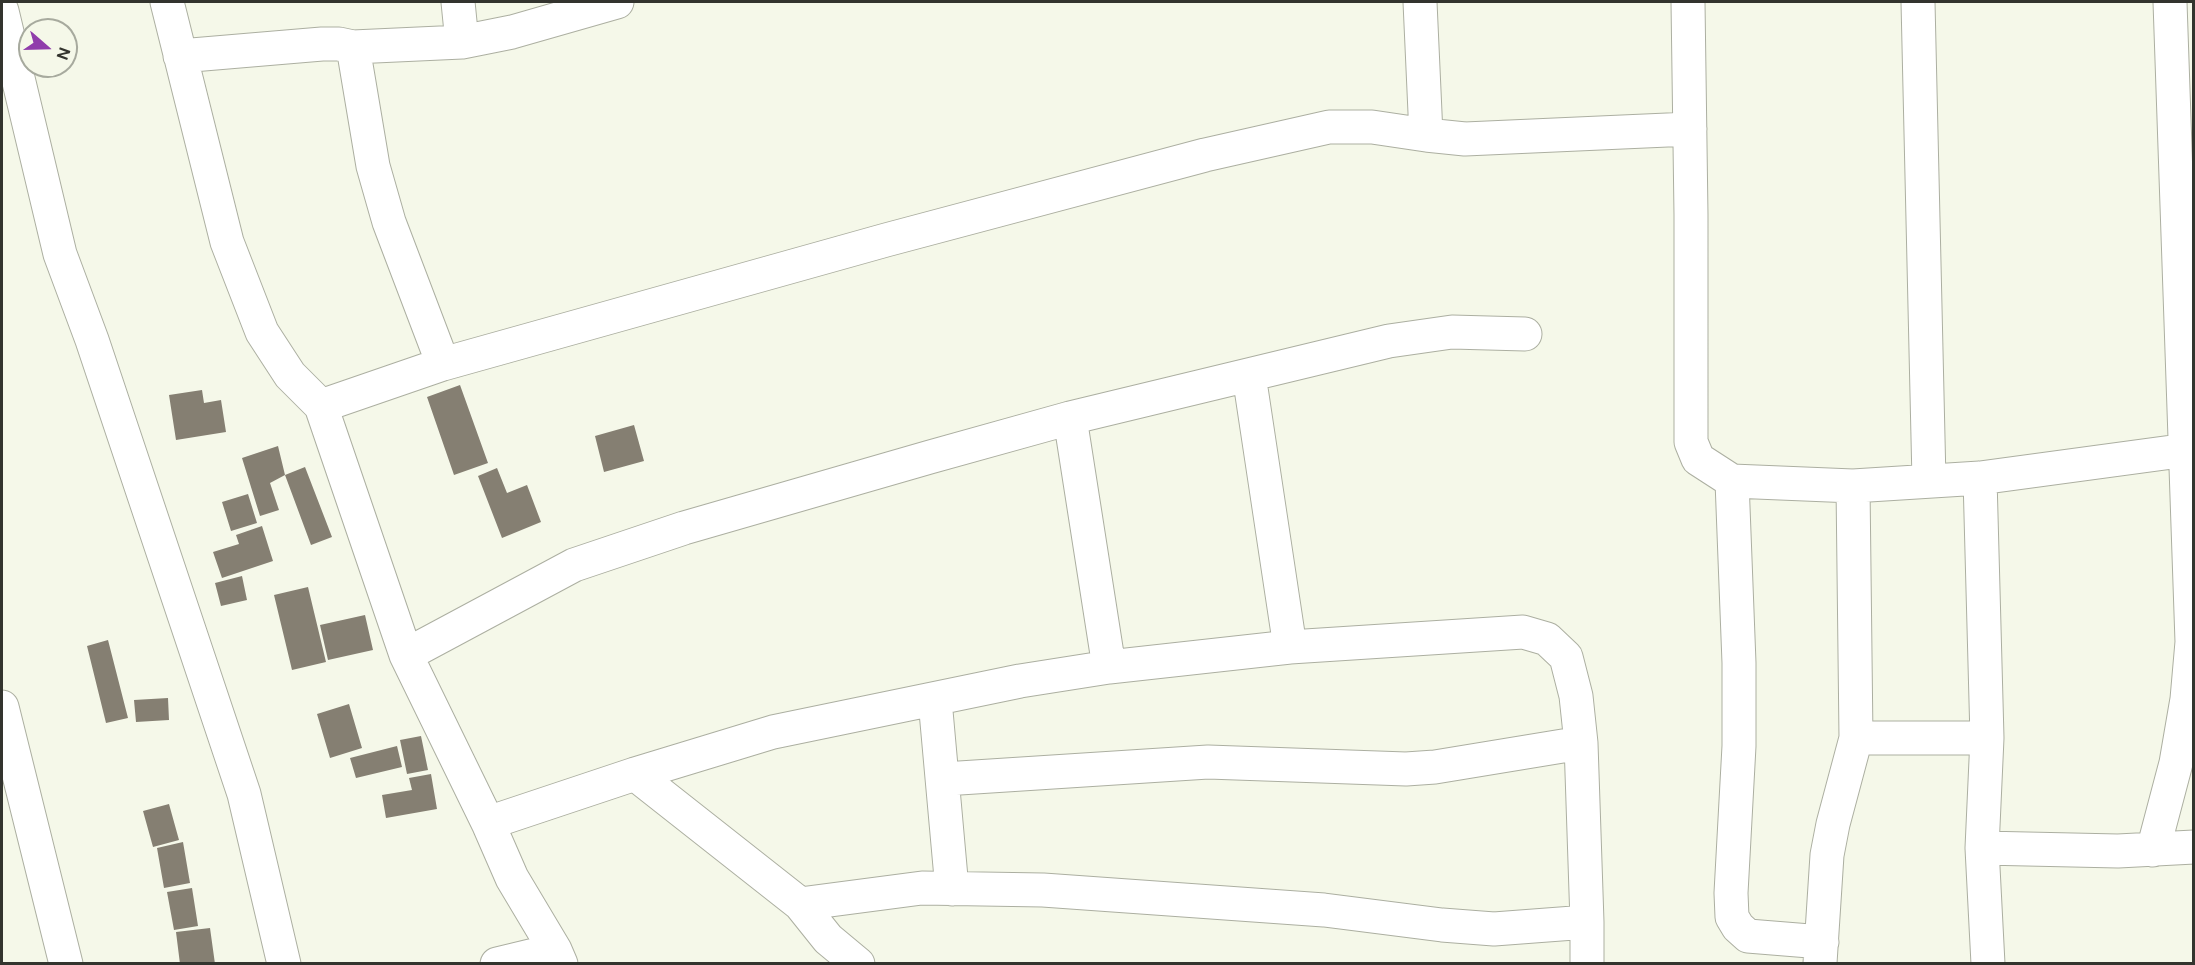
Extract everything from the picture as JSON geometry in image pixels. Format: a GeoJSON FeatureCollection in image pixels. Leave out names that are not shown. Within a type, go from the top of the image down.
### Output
{"type":"FeatureCollection","features":[{"type":"Feature","properties":{"kind":"street"},"geometry":{"type":"LineString","coordinates":[[167,2],[227,242],[262,332],[290,375],[321,406],[406,655],[488,823],[512,878],[558,957],[497,963]]}},
{"type":"Feature","properties":{"kind":"street"},"geometry":{"type":"LineString","coordinates":[[458,2],[462,42]]}},
{"type":"Feature","properties":{"kind":"street"},"geometry":{"type":"LineString","coordinates":[[180,56],[322,44],[353,47],[462,42],[512,32],[617,2]]}},
{"type":"Feature","properties":{"kind":"street"},"geometry":{"type":"LineString","coordinates":[[1420,2],[1426,135]]}},
{"type":"Feature","properties":{"kind":"street"},"geometry":{"type":"LineString","coordinates":[[1688,2],[1691,442],[1698,459],[1732,481],[1853,486],[1980,478],[2189,449]]}},
{"type":"Feature","properties":{"kind":"street"},"geometry":{"type":"LineString","coordinates":[[1918,2],[1929,481]]}},
{"type":"Feature","properties":{"kind":"street"},"geometry":{"type":"LineString","coordinates":[[2153,850],[2176,763],[2187,699],[2192,642],[2189,449],[2170,2]]}},
{"type":"Feature","properties":{"kind":"street"},"geometry":{"type":"LineString","coordinates":[[2,11],[60,254],[92,340],[244,794],[284,963]]}},
{"type":"Feature","properties":{"kind":"street"},"geometry":{"type":"LineString","coordinates":[[353,47],[373,166],[389,222],[443,364]]}},
{"type":"Feature","properties":{"kind":"street"},"geometry":{"type":"LineString","coordinates":[[321,406],[443,364],[886,240],[1205,154],[1329,127],[1372,127],[1465,139],[1690,129]]}},
{"type":"Feature","properties":{"kind":"street"},"geometry":{"type":"LineString","coordinates":[[406,655],[574,565],[684,528],[1070,418],[1389,341],[1452,332],[1525,334]]}},
{"type":"Feature","properties":{"kind":"street"},"geometry":{"type":"LineString","coordinates":[[1249,375],[1290,647]]}},
{"type":"Feature","properties":{"kind":"street"},"geometry":{"type":"LineString","coordinates":[[1070,418],[1109,667]]}},
{"type":"Feature","properties":{"kind":"street"},"geometry":{"type":"LineString","coordinates":[[1980,478],[1987,738],[1982,848],[1988,963]]}},
{"type":"Feature","properties":{"kind":"street"},"geometry":{"type":"LineString","coordinates":[[1732,481],[1739,746],[1731,893],[1732,917],[1738,927],[1748,936],[1821,953],[1827,855],[1856,738],[1853,486]]}},
{"type":"Feature","properties":{"kind":"street"},"geometry":{"type":"LineString","coordinates":[[488,823],[635,774],[773,732],[1020,681],[1109,667],[1290,647],[1523,632],[1547,639],[1566,657],[1576,696],[1581,743],[1587,963]]}},
{"type":"Feature","properties":{"kind":"street"},"geometry":{"type":"LineString","coordinates":[[935,700],[944,779],[952,889]]}},
{"type":"Feature","properties":{"kind":"street"},"geometry":{"type":"LineString","coordinates":[[2,707],[66,963]]}},
{"type":"Feature","properties":{"kind":"street"},"geometry":{"type":"LineString","coordinates":[[1856,738],[1987,738]]}},
{"type":"Feature","properties":{"kind":"street"},"geometry":{"type":"LineString","coordinates":[[944,779],[1208,762],[1435,768],[1581,743]]}},
{"type":"Feature","properties":{"kind":"street"},"geometry":{"type":"LineString","coordinates":[[635,774],[800,904],[831,951],[858,963]]}},
{"type":"Feature","properties":{"kind":"street"},"geometry":{"type":"LineString","coordinates":[[1982,848],[2118,851],[2193,847]]}},
{"type":"Feature","properties":{"kind":"street"},"geometry":{"type":"LineString","coordinates":[[800,904],[922,888],[1044,890],[1324,910],[1494,930],[1587,922]]}},
{"type":"Feature","properties":{"kind":"building"},"geometry":{"type":"Polygon","coordinates":[[[460,385],[488,463],[454,475],[427,397],[460,385]]]}},
{"type":"Feature","properties":{"kind":"building"},"geometry":{"type":"Polygon","coordinates":[[[202,390],[204,403],[221,400],[226,432],[176,440],[169,395],[202,390]]]}},
{"type":"Feature","properties":{"kind":"building"},"geometry":{"type":"Polygon","coordinates":[[[634,425],[644,461],[604,472],[595,436],[634,425]]]}},
{"type":"Feature","properties":{"kind":"building"},"geometry":{"type":"Polygon","coordinates":[[[278,446],[285,475],[270,483],[279,510],[260,516],[242,458],[278,446]]]}},
{"type":"Feature","properties":{"kind":"building"},"geometry":{"type":"Polygon","coordinates":[[[305,467],[332,537],[311,545],[285,475],[305,467]]]}},
{"type":"Feature","properties":{"kind":"building"},"geometry":{"type":"Polygon","coordinates":[[[497,468],[507,493],[527,485],[541,522],[502,538],[478,476],[497,468]]]}},
{"type":"Feature","properties":{"kind":"building"},"geometry":{"type":"Polygon","coordinates":[[[248,494],[257,523],[231,531],[222,502],[248,494]]]}},
{"type":"Feature","properties":{"kind":"building"},"geometry":{"type":"Polygon","coordinates":[[[262,526],[273,561],[222,578],[213,552],[239,544],[236,535],[262,526]]]}},
{"type":"Feature","properties":{"kind":"building"},"geometry":{"type":"Polygon","coordinates":[[[242,576],[247,600],[221,606],[215,583],[242,576]]]}},
{"type":"Feature","properties":{"kind":"building"},"geometry":{"type":"Polygon","coordinates":[[[308,587],[326,662],[292,670],[274,595],[308,587]]]}},
{"type":"Feature","properties":{"kind":"building"},"geometry":{"type":"Polygon","coordinates":[[[365,615],[373,650],[328,660],[320,625],[365,615]]]}},
{"type":"Feature","properties":{"kind":"building"},"geometry":{"type":"Polygon","coordinates":[[[108,640],[128,718],[106,723],[87,646],[108,640]]]}},
{"type":"Feature","properties":{"kind":"building"},"geometry":{"type":"Polygon","coordinates":[[[168,698],[169,720],[136,722],[134,700],[168,698]]]}},
{"type":"Feature","properties":{"kind":"building"},"geometry":{"type":"Polygon","coordinates":[[[349,704],[362,748],[330,758],[317,714],[349,704]]]}},
{"type":"Feature","properties":{"kind":"building"},"geometry":{"type":"Polygon","coordinates":[[[421,736],[428,770],[407,774],[400,740],[421,736]]]}},
{"type":"Feature","properties":{"kind":"building"},"geometry":{"type":"Polygon","coordinates":[[[397,746],[402,767],[356,778],[350,758],[397,746]]]}},
{"type":"Feature","properties":{"kind":"building"},"geometry":{"type":"Polygon","coordinates":[[[431,774],[437,809],[386,818],[382,795],[412,790],[409,778],[431,774]]]}},
{"type":"Feature","properties":{"kind":"building"},"geometry":{"type":"Polygon","coordinates":[[[169,804],[179,840],[153,847],[143,811],[169,804]]]}},
{"type":"Feature","properties":{"kind":"building"},"geometry":{"type":"Polygon","coordinates":[[[183,842],[190,883],[164,888],[157,848],[183,842]]]}},
{"type":"Feature","properties":{"kind":"building"},"geometry":{"type":"Polygon","coordinates":[[[192,888],[198,926],[174,930],[167,892],[192,888]]]}},
{"type":"Feature","properties":{"kind":"building"},"geometry":{"type":"Polygon","coordinates":[[[210,928],[215,964],[180,964],[176,932],[210,928]]]}}]}
